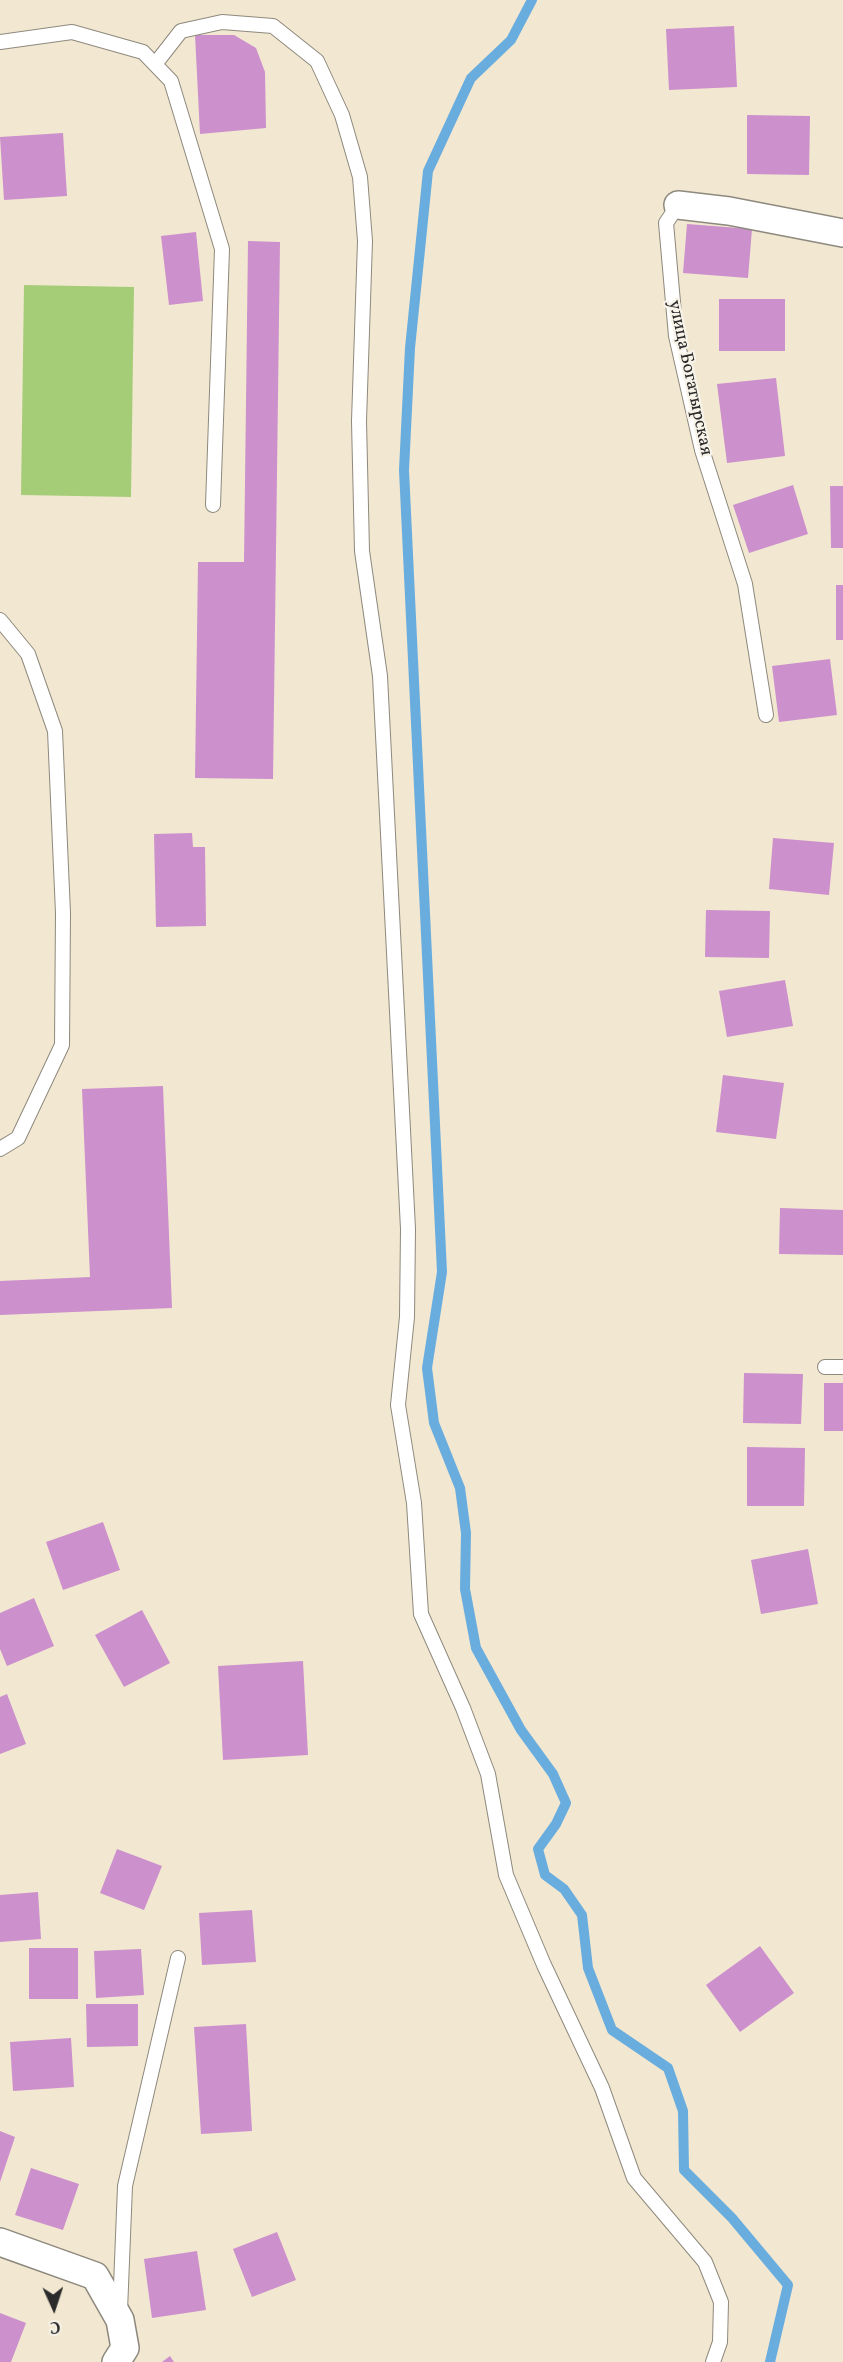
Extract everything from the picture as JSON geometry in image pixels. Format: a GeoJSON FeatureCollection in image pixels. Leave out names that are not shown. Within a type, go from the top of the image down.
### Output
{"type":"FeatureCollection","features":[{"type":"Feature","properties":{"kind":"street","name":"улица Богатырская"},"geometry":{"type":"LineString","coordinates":[[678,204],[729,211],[843,233]]}},
{"type":"Feature","properties":{"kind":"street"},"geometry":{"type":"LineString","coordinates":[[0,2242],[95,2276],[120,2319],[125,2348],[116,2362]]}},
{"type":"Feature","properties":{"kind":"lane"},"geometry":{"type":"LineString","coordinates":[[156,63],[181,31],[222,22],[273,26],[317,61],[342,115],[360,177],[365,241],[358,421],[362,551],[380,676],[408,1229],[407,1317],[398,1405],[414,1503],[421,1614],[463,1708],[488,1774],[506,1875],[544,1965],[602,2088],[634,2178],[705,2262],[721,2302],[720,2342],[713,2362]]}},
{"type":"Feature","properties":{"kind":"lane"},"geometry":{"type":"LineString","coordinates":[[0,42],[72,32],[143,52],[171,81],[222,249],[213,505]]}},
{"type":"Feature","properties":{"kind":"lane","name":"улица Богатырская"},"geometry":{"type":"LineString","coordinates":[[678,204],[666,223],[676,336],[702,450],[745,584],[766,715]]}},
{"type":"Feature","properties":{"kind":"lane"},"geometry":{"type":"LineString","coordinates":[[0,620],[28,654],[55,731],[63,913],[62,1045],[18,1138],[0,1149]]}},
{"type":"Feature","properties":{"kind":"lane"},"geometry":{"type":"LineString","coordinates":[[825,1367],[843,1367]]}},
{"type":"Feature","properties":{"kind":"lane"},"geometry":{"type":"LineString","coordinates":[[120,2319],[125,2186],[178,1958]]}},
{"type":"Feature","properties":{"kind":"green space"},"geometry":{"type":"Polygon","coordinates":[[[24,285],[134,287],[131,497],[21,495],[24,285]]]}},
{"type":"Feature","properties":{"kind":"building"},"geometry":{"type":"Polygon","coordinates":[[[734,26],[737,87],[669,90],[666,29],[734,26]]]}},
{"type":"Feature","properties":{"kind":"building"},"geometry":{"type":"Polygon","coordinates":[[[195,35],[234,35],[256,48],[265,72],[266,128],[200,134],[195,35]]]}},
{"type":"Feature","properties":{"kind":"building"},"geometry":{"type":"Polygon","coordinates":[[[747,115],[810,116],[809,175],[747,174],[747,115]]]}},
{"type":"Feature","properties":{"kind":"building"},"geometry":{"type":"Polygon","coordinates":[[[63,133],[67,196],[4,200],[0,137],[63,133]]]}},
{"type":"Feature","properties":{"kind":"building"},"geometry":{"type":"Polygon","coordinates":[[[687,224],[752,229],[748,278],[683,273],[687,224]]]}},
{"type":"Feature","properties":{"kind":"building"},"geometry":{"type":"Polygon","coordinates":[[[196,232],[203,301],[169,305],[161,236],[196,232]]]}},
{"type":"Feature","properties":{"kind":"building"},"geometry":{"type":"Polygon","coordinates":[[[248,241],[280,242],[273,779],[195,778],[198,562],[244,562],[248,241]]]}},
{"type":"Feature","properties":{"kind":"building"},"geometry":{"type":"Polygon","coordinates":[[[719,299],[785,299],[785,351],[719,351],[719,299]]]}},
{"type":"Feature","properties":{"kind":"building"},"geometry":{"type":"Polygon","coordinates":[[[776,378],[785,456],[727,463],[717,384],[776,378]]]}},
{"type":"Feature","properties":{"kind":"building"},"geometry":{"type":"Polygon","coordinates":[[[793,485],[808,534],[749,553],[733,505],[793,485]]]}},
{"type":"Feature","properties":{"kind":"building"},"geometry":{"type":"Polygon","coordinates":[[[830,486],[843,486],[843,548],[831,548],[830,486]]]}},
{"type":"Feature","properties":{"kind":"building"},"geometry":{"type":"Polygon","coordinates":[[[836,585],[843,585],[843,640],[836,640],[836,585]]]}},
{"type":"Feature","properties":{"kind":"building"},"geometry":{"type":"Polygon","coordinates":[[[830,659],[837,715],[779,722],[772,666],[830,659]]]}},
{"type":"Feature","properties":{"kind":"building"},"geometry":{"type":"Polygon","coordinates":[[[192,833],[193,847],[205,847],[206,926],[156,927],[154,834],[192,833]]]}},
{"type":"Feature","properties":{"kind":"building"},"geometry":{"type":"Polygon","coordinates":[[[773,838],[834,843],[829,895],[769,889],[773,838]]]}},
{"type":"Feature","properties":{"kind":"building"},"geometry":{"type":"Polygon","coordinates":[[[706,910],[770,911],[769,958],[705,957],[706,910]]]}},
{"type":"Feature","properties":{"kind":"building"},"geometry":{"type":"Polygon","coordinates":[[[785,980],[793,1026],[727,1037],[719,991],[785,980]]]}},
{"type":"Feature","properties":{"kind":"building"},"geometry":{"type":"Polygon","coordinates":[[[723,1075],[784,1083],[776,1139],[716,1132],[723,1075]]]}},
{"type":"Feature","properties":{"kind":"building"},"geometry":{"type":"Polygon","coordinates":[[[163,1086],[172,1308],[0,1315],[0,1281],[90,1277],[82,1089],[163,1086]]]}},
{"type":"Feature","properties":{"kind":"building"},"geometry":{"type":"Polygon","coordinates":[[[780,1208],[843,1210],[843,1255],[779,1254],[780,1208]]]}},
{"type":"Feature","properties":{"kind":"building"},"geometry":{"type":"Polygon","coordinates":[[[744,1373],[803,1374],[801,1424],[743,1423],[744,1373]]]}},
{"type":"Feature","properties":{"kind":"building"},"geometry":{"type":"Polygon","coordinates":[[[824,1383],[843,1383],[843,1431],[824,1431],[824,1383]]]}},
{"type":"Feature","properties":{"kind":"building"},"geometry":{"type":"Polygon","coordinates":[[[747,1447],[805,1448],[804,1506],[747,1506],[747,1447]]]}},
{"type":"Feature","properties":{"kind":"building"},"geometry":{"type":"Polygon","coordinates":[[[103,1522],[120,1570],[63,1590],[46,1542],[103,1522]]]}},
{"type":"Feature","properties":{"kind":"building"},"geometry":{"type":"Polygon","coordinates":[[[808,1549],[818,1604],[761,1614],[751,1560],[808,1549]]]}},
{"type":"Feature","properties":{"kind":"building"},"geometry":{"type":"Polygon","coordinates":[[[34,1598],[54,1646],[7,1666],[0,1649],[0,1613],[34,1598]]]}},
{"type":"Feature","properties":{"kind":"building"},"geometry":{"type":"Polygon","coordinates":[[[142,1610],[170,1663],[124,1687],[95,1635],[142,1610]]]}},
{"type":"Feature","properties":{"kind":"building"},"geometry":{"type":"Polygon","coordinates":[[[303,1661],[308,1755],[223,1760],[218,1666],[303,1661]]]}},
{"type":"Feature","properties":{"kind":"building"},"geometry":{"type":"Polygon","coordinates":[[[7,1694],[26,1744],[0,1754],[0,1697],[7,1694]]]}},
{"type":"Feature","properties":{"kind":"building"},"geometry":{"type":"Polygon","coordinates":[[[117,1849],[162,1866],[144,1910],[100,1893],[117,1849]]]}},
{"type":"Feature","properties":{"kind":"building"},"geometry":{"type":"Polygon","coordinates":[[[38,1892],[41,1939],[0,1942],[0,1895],[38,1892]]]}},
{"type":"Feature","properties":{"kind":"building"},"geometry":{"type":"Polygon","coordinates":[[[252,1910],[256,1962],[202,1965],[199,1913],[252,1910]]]}},
{"type":"Feature","properties":{"kind":"building"},"geometry":{"type":"Polygon","coordinates":[[[760,1946],[794,1993],[740,2032],[706,1985],[760,1946]]]}},
{"type":"Feature","properties":{"kind":"building"},"geometry":{"type":"Polygon","coordinates":[[[29,1948],[78,1948],[78,1999],[29,1999],[29,1948]]]}},
{"type":"Feature","properties":{"kind":"building"},"geometry":{"type":"Polygon","coordinates":[[[141,1949],[144,1995],[96,1998],[94,1951],[141,1949]]]}},
{"type":"Feature","properties":{"kind":"building"},"geometry":{"type":"Polygon","coordinates":[[[86,2004],[138,2004],[138,2046],[87,2047],[86,2004]]]}},
{"type":"Feature","properties":{"kind":"building"},"geometry":{"type":"Polygon","coordinates":[[[246,2024],[252,2131],[201,2134],[194,2027],[246,2024]]]}},
{"type":"Feature","properties":{"kind":"building"},"geometry":{"type":"Polygon","coordinates":[[[71,2038],[74,2087],[13,2091],[10,2042],[71,2038]]]}},
{"type":"Feature","properties":{"kind":"building"},"geometry":{"type":"Polygon","coordinates":[[[0,2131],[15,2137],[0,2182],[0,2131]]]}},
{"type":"Feature","properties":{"kind":"building"},"geometry":{"type":"Polygon","coordinates":[[[31,2168],[79,2184],[63,2230],[15,2215],[31,2168]]]}},
{"type":"Feature","properties":{"kind":"building"},"geometry":{"type":"Polygon","coordinates":[[[277,2232],[296,2280],[252,2297],[233,2249],[277,2232]]]}},
{"type":"Feature","properties":{"kind":"building"},"geometry":{"type":"Polygon","coordinates":[[[197,2251],[206,2310],[152,2318],[144,2259],[197,2251]]]}},
{"type":"Feature","properties":{"kind":"building"},"geometry":{"type":"Polygon","coordinates":[[[0,2313],[26,2323],[11,2362],[0,2362],[0,2313]]]}},
{"type":"Feature","properties":{"kind":"building"},"geometry":{"type":"Polygon","coordinates":[[[170,2356],[174,2362],[162,2362],[170,2356]]]}},
{"type":"Feature","properties":{"kind":"waterway"},"geometry":{"type":"LineString","coordinates":[[532,0],[511,40],[471,78],[428,171],[410,348],[404,470],[442,1272],[427,1368],[434,1423],[460,1488],[466,1533],[465,1589],[476,1648],[521,1730],[553,1774],[566,1803],[556,1824],[538,1849],[545,1875],[564,1889],[582,1915],[588,1968],[612,2030],[668,2068],[683,2111],[684,2170],[732,2218],[788,2285],[770,2362]]}}]}
